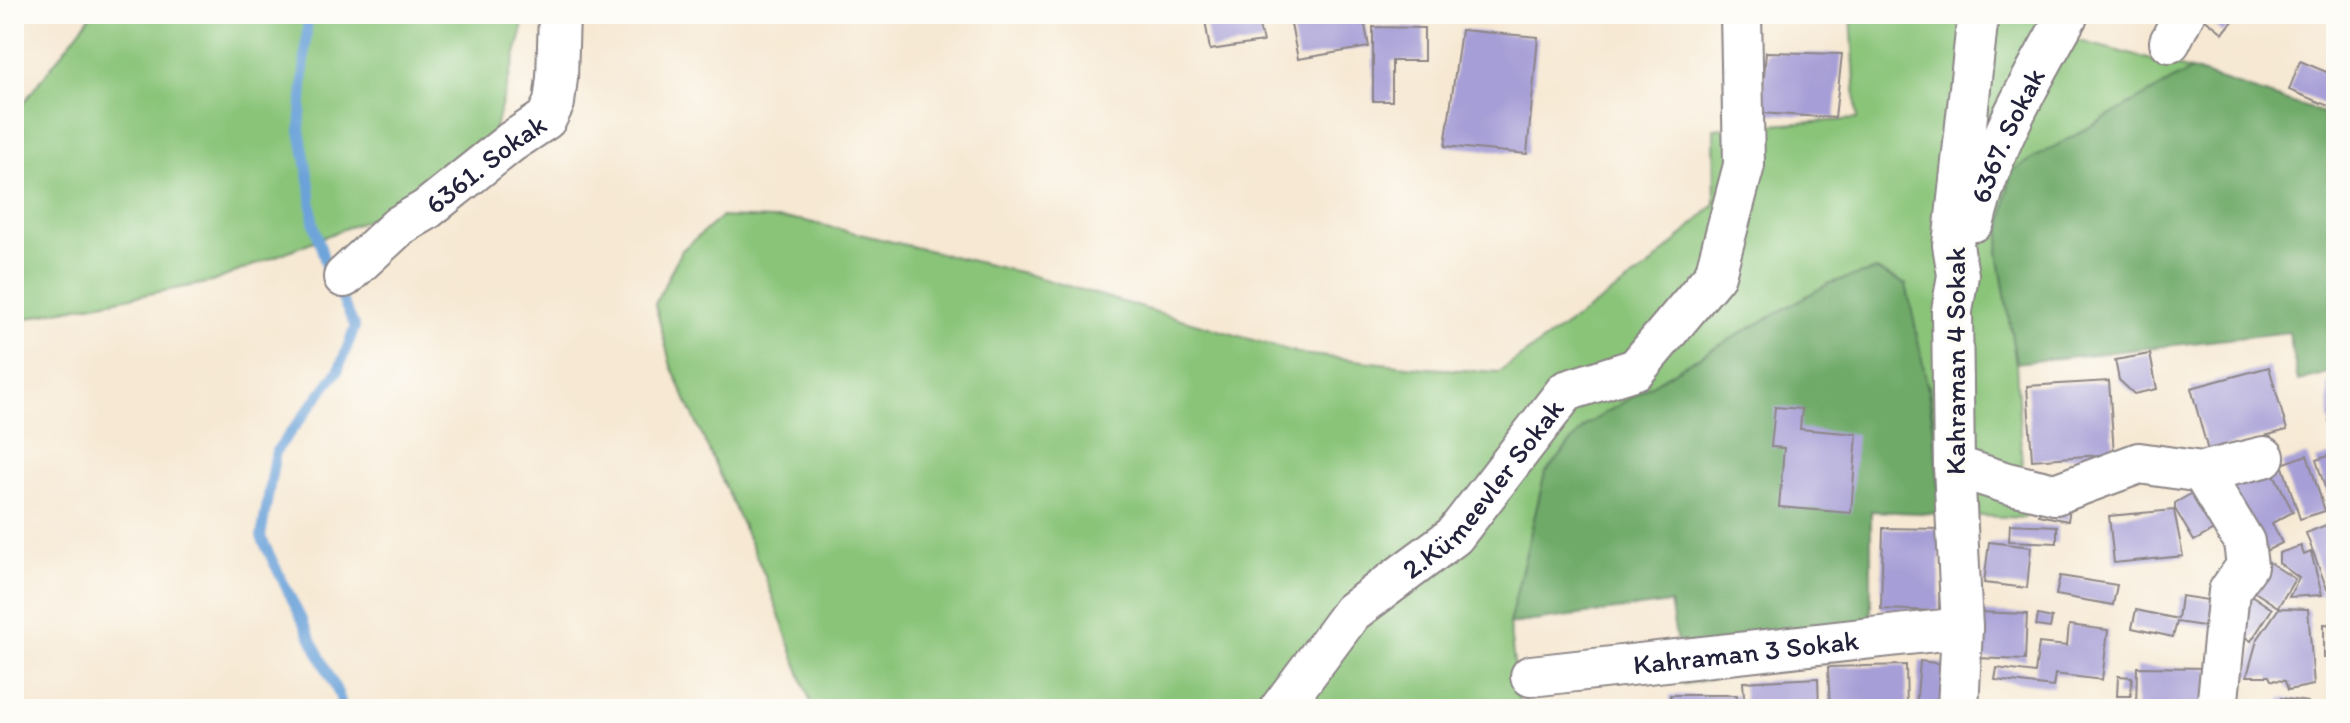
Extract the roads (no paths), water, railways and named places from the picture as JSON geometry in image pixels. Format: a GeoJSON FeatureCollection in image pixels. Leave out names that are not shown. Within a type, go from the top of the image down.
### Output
{"type":"FeatureCollection","features":[{"type":"Feature","properties":{"kind":"street","name":"6361. Sokak"},"geometry":{"type":"LineString","coordinates":[[344,277],[399,226],[426,210],[511,142],[546,119],[554,103],[559,14]]}},
{"type":"Feature","properties":{"kind":"street","name":"2.Kümeevler Sokak"},"geometry":{"type":"LineString","coordinates":[[1280,709],[1352,612],[1454,536],[1566,391],[1636,369],[1715,275],[1744,165],[1741,14]]}},
{"type":"Feature","properties":{"kind":"street","name":"Kahraman 4 Sokak"},"geometry":{"type":"LineString","coordinates":[[1958,709],[1962,628],[1954,466],[1952,311],[1958,275],[1953,245],[1978,14]]}},
{"type":"Feature","properties":{"kind":"street","name":"6367. Sokak"},"geometry":{"type":"LineString","coordinates":[[1952,311],[1980,195],[2008,122],[2068,14]]}},
{"type":"Feature","properties":{"kind":"street"},"geometry":{"type":"LineString","coordinates":[[1954,466],[2055,494],[2139,463],[2202,472],[2264,457]]}},
{"type":"Feature","properties":{"kind":"street"},"geometry":{"type":"LineString","coordinates":[[2202,472],[2244,542],[2247,566],[2229,591],[2217,709]]}},
{"type":"Feature","properties":{"kind":"street","name":"Kahraman 3 Sokak"},"geometry":{"type":"LineString","coordinates":[[1531,676],[1962,628]]}},
{"type":"Feature","properties":{"kind":"waterway"},"geometry":{"type":"LineString","coordinates":[[308,14],[300,130],[313,221],[326,265],[355,327],[338,371],[276,451],[261,537],[339,695],[343,709]]}}]}
